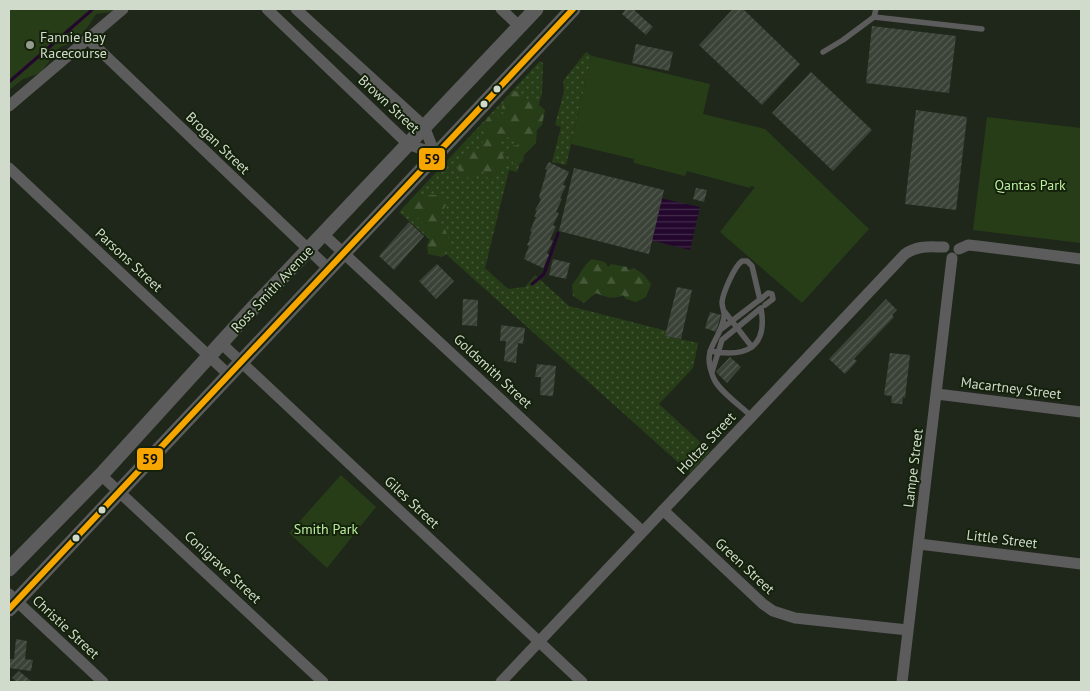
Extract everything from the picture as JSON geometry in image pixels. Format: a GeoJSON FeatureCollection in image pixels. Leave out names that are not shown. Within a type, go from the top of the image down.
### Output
{"type":"FeatureCollection","features":[{"type":"Feature","properties":{"kind":"street"},"geometry":{"type":"LineString","coordinates":[[9,106],[123,9]]}},
{"type":"Feature","properties":{"kind":"street","name":"Brown Street"},"geometry":{"type":"LineString","coordinates":[[267,9],[408,144],[435,154]]}},
{"type":"Feature","properties":{"kind":"street","name":"Brown Street"},"geometry":{"type":"LineString","coordinates":[[296,9],[424,126],[435,154]]}},
{"type":"Feature","properties":{"kind":"street"},"geometry":{"type":"LineString","coordinates":[[501,9],[520,27]]}},
{"type":"Feature","properties":{"kind":"street","name":"Ross Smith Avenue"},"geometry":{"type":"LineString","coordinates":[[9,569],[101,474],[424,126],[536,9]]}},
{"type":"Feature","properties":{"kind":"street","name":"Ross Smith Avenue"},"geometry":{"type":"LineString","coordinates":[[11,601],[119,491],[573,9]]}},
{"type":"Feature","properties":{"kind":"street","name":"Brogan Street"},"geometry":{"type":"LineString","coordinates":[[88,39],[328,268]]}},
{"type":"Feature","properties":{"kind":"street","name":"Parsons Street"},"geometry":{"type":"LineString","coordinates":[[9,168],[228,374]]}},
{"type":"Feature","properties":{"kind":"street","name":"Goldsmith Street"},"geometry":{"type":"LineString","coordinates":[[323,234],[642,531]]}},
{"type":"Feature","properties":{"kind":"street"},"geometry":{"type":"LineString","coordinates":[[956,253],[968,246],[978,246],[1081,259]]}},
{"type":"Feature","properties":{"kind":"street","name":"Holtze Street"},"geometry":{"type":"LineString","coordinates":[[501,682],[906,254],[913,249],[921,247],[944,247],[946,256],[956,253]]}},
{"type":"Feature","properties":{"kind":"street","name":"Lampe Street"},"geometry":{"type":"LineString","coordinates":[[902,682],[956,253]]}},
{"type":"Feature","properties":{"kind":"street","name":"Giles Street"},"geometry":{"type":"LineString","coordinates":[[222,344],[582,682]]}},
{"type":"Feature","properties":{"kind":"street","name":"Macartney Street"},"geometry":{"type":"LineString","coordinates":[[937,394],[1081,412]]}},
{"type":"Feature","properties":{"kind":"street","name":"Conigrave Street"},"geometry":{"type":"LineString","coordinates":[[101,474],[324,682]]}},
{"type":"Feature","properties":{"kind":"street","name":"Green Street"},"geometry":{"type":"LineString","coordinates":[[663,510],[763,604],[773,611],[795,618],[908,630]]}},
{"type":"Feature","properties":{"kind":"street","name":"Little Street"},"geometry":{"type":"LineString","coordinates":[[919,544],[1081,564]]}},
{"type":"Feature","properties":{"kind":"street","name":"Christie Street"},"geometry":{"type":"LineString","coordinates":[[11,601],[103,682]]}},
{"type":"Feature","properties":{"kind":"lane"},"geometry":{"type":"LineString","coordinates":[[823,52],[874,17],[876,9]]}},
{"type":"Feature","properties":{"kind":"lane"},"geometry":{"type":"LineString","coordinates":[[874,17],[982,29]]}},
{"type":"Feature","properties":{"kind":"lane"},"geometry":{"type":"LineString","coordinates":[[710,351],[740,352],[752,347],[758,339],[763,320],[762,307],[758,306],[759,300],[751,264],[747,261],[737,266],[724,294],[722,304],[731,321],[752,347]]}},
{"type":"Feature","properties":{"kind":"lane"},"geometry":{"type":"LineString","coordinates":[[712,372],[722,340],[773,299],[772,294],[768,293],[717,334]]}},
{"type":"Feature","properties":{"kind":"lane"},"geometry":{"type":"LineString","coordinates":[[724,310],[723,320],[710,351],[712,372],[718,385],[752,417]]}},
{"type":"Feature","properties":{"kind":"lane"},"geometry":{"type":"LineString","coordinates":[[724,310],[731,315],[738,316]]}},
{"type":"Feature","properties":{"kind":"green space","name":"Fannie Bay Racecourse"},"geometry":{"type":"Polygon","coordinates":[[[9,9],[92,9],[9,81],[9,9]]]}},
{"type":"Feature","properties":{"kind":"green space","name":"Fannie Bay Racecourse"},"geometry":{"type":"Polygon","coordinates":[[[59,9],[114,9],[110,12],[96,14],[75,42],[60,47],[40,73],[23,79],[9,90],[9,49],[59,9]]]}},
{"type":"Feature","properties":{"kind":"green space"},"geometry":{"type":"Polygon","coordinates":[[[586,52],[592,56],[566,165],[552,162],[561,127],[555,125],[564,91],[563,81],[586,52]]]}},
{"type":"Feature","properties":{"kind":"green space"},"geometry":{"type":"Polygon","coordinates":[[[592,56],[710,84],[703,114],[765,129],[869,229],[802,303],[720,232],[755,187],[751,186],[750,188],[687,171],[685,176],[634,163],[634,159],[571,144],[592,56]]]}},
{"type":"Feature","properties":{"kind":"green space"},"geometry":{"type":"Polygon","coordinates":[[[540,61],[543,63],[542,94],[517,172],[509,170],[485,268],[508,289],[525,287],[535,275],[569,306],[667,331],[666,336],[698,343],[693,368],[659,404],[710,451],[690,473],[399,212],[540,61]]]}},
{"type":"Feature","properties":{"kind":"green space"},"geometry":{"type":"Polygon","coordinates":[[[513,91],[521,92],[525,102],[532,99],[545,110],[542,125],[537,130],[536,143],[524,155],[523,162],[514,165],[508,152],[513,146],[518,145],[519,141],[508,137],[498,144],[504,164],[497,177],[488,178],[483,171],[478,176],[465,178],[457,168],[462,158],[466,153],[477,151],[488,134],[483,124],[489,117],[497,114],[498,117],[505,120],[507,116],[501,111],[504,101],[513,91]]]}},
{"type":"Feature","properties":{"kind":"green space","name":"Qantas Park"},"geometry":{"type":"Polygon","coordinates":[[[987,117],[1081,128],[1081,243],[973,230],[987,117]]]}},
{"type":"Feature","properties":{"kind":"green space"},"geometry":{"type":"Polygon","coordinates":[[[418,195],[437,195],[446,205],[440,220],[447,234],[451,250],[442,257],[428,254],[427,245],[430,238],[420,228],[423,218],[412,218],[405,208],[418,195]]]}},
{"type":"Feature","properties":{"kind":"green space"},"geometry":{"type":"Polygon","coordinates":[[[592,259],[605,262],[608,267],[611,264],[627,267],[628,270],[634,268],[644,275],[651,284],[646,297],[636,302],[626,299],[623,295],[610,297],[596,293],[584,303],[573,296],[572,285],[592,259]]]}},
{"type":"Feature","properties":{"kind":"green space","name":"Smith Park"},"geometry":{"type":"Polygon","coordinates":[[[341,475],[376,507],[327,568],[289,533],[341,475]]]}},
{"type":"Feature","properties":{"kind":"shaded area"},"geometry":{"type":"Polygon","coordinates":[[[615,188],[700,207],[690,250],[605,229],[615,188]]]}},
{"type":"Feature","properties":{"kind":"building"},"geometry":{"type":"Polygon","coordinates":[[[626,9],[633,9],[653,27],[646,35],[622,14],[626,9]]]}},
{"type":"Feature","properties":{"kind":"building"},"geometry":{"type":"Polygon","coordinates":[[[733,9],[743,9],[800,64],[762,105],[699,45],[733,9]]]}},
{"type":"Feature","properties":{"kind":"building"},"geometry":{"type":"Polygon","coordinates":[[[872,26],[956,36],[949,93],[866,83],[872,26]]]}},
{"type":"Feature","properties":{"kind":"building"},"geometry":{"type":"Polygon","coordinates":[[[636,44],[673,52],[669,71],[632,63],[636,44]]]}},
{"type":"Feature","properties":{"kind":"building"},"geometry":{"type":"Polygon","coordinates":[[[811,72],[872,130],[833,171],[772,113],[811,72]]]}},
{"type":"Feature","properties":{"kind":"building"},"geometry":{"type":"Polygon","coordinates":[[[916,110],[967,117],[956,210],[905,204],[916,110]]]}},
{"type":"Feature","properties":{"kind":"building"},"geometry":{"type":"Polygon","coordinates":[[[549,162],[569,172],[563,185],[566,186],[560,198],[562,199],[556,212],[559,213],[553,225],[556,227],[550,239],[553,241],[543,268],[524,259],[532,232],[530,231],[536,217],[534,217],[537,211],[535,210],[541,200],[539,197],[547,170],[545,169],[549,162]]]}},
{"type":"Feature","properties":{"kind":"building"},"geometry":{"type":"Polygon","coordinates":[[[574,168],[664,190],[649,254],[559,231],[574,168]]]}},
{"type":"Feature","properties":{"kind":"building"},"geometry":{"type":"Polygon","coordinates":[[[696,188],[707,190],[704,202],[693,199],[696,188]]]}},
{"type":"Feature","properties":{"kind":"building"},"geometry":{"type":"Polygon","coordinates":[[[409,222],[424,236],[394,270],[379,256],[409,222]]]}},
{"type":"Feature","properties":{"kind":"building"},"geometry":{"type":"Polygon","coordinates":[[[553,259],[570,263],[566,279],[549,275],[553,259]]]}},
{"type":"Feature","properties":{"kind":"building"},"geometry":{"type":"Polygon","coordinates":[[[437,264],[454,281],[436,299],[419,281],[437,264]]]}},
{"type":"Feature","properties":{"kind":"building"},"geometry":{"type":"Polygon","coordinates":[[[677,287],[692,290],[681,339],[665,336],[677,287]]]}},
{"type":"Feature","properties":{"kind":"building"},"geometry":{"type":"Polygon","coordinates":[[[463,299],[478,300],[477,326],[462,325],[463,299]]]}},
{"type":"Feature","properties":{"kind":"building"},"geometry":{"type":"Polygon","coordinates":[[[886,299],[897,310],[892,315],[894,317],[854,359],[857,361],[845,374],[829,359],[886,299]]]}},
{"type":"Feature","properties":{"kind":"building"},"geometry":{"type":"Polygon","coordinates":[[[710,312],[721,315],[716,332],[705,328],[710,312]]]}},
{"type":"Feature","properties":{"kind":"building"},"geometry":{"type":"Polygon","coordinates":[[[501,325],[525,328],[523,344],[518,343],[516,363],[504,361],[506,341],[500,341],[501,325]]]}},
{"type":"Feature","properties":{"kind":"building"},"geometry":{"type":"Polygon","coordinates":[[[890,353],[910,355],[905,398],[903,397],[902,404],[891,403],[892,396],[884,395],[890,353]]]}},
{"type":"Feature","properties":{"kind":"building"},"geometry":{"type":"Polygon","coordinates":[[[730,357],[741,367],[727,383],[716,372],[730,357]]]}},
{"type":"Feature","properties":{"kind":"building"},"geometry":{"type":"Polygon","coordinates":[[[537,364],[556,366],[553,396],[540,395],[541,377],[535,377],[537,364]]]}},
{"type":"Feature","properties":{"kind":"building"},"geometry":{"type":"Polygon","coordinates":[[[16,639],[27,641],[25,659],[33,660],[31,671],[9,668],[9,659],[14,659],[16,639]]]}},
{"type":"Feature","properties":{"kind":"building"},"geometry":{"type":"Polygon","coordinates":[[[19,671],[32,682],[17,682],[12,678],[19,671]]]}},
{"type":"Feature","properties":{"kind":"waterway"},"geometry":{"type":"LineString","coordinates":[[9,82],[93,9]]}},
{"type":"Feature","properties":{"kind":"waterway"},"geometry":{"type":"LineString","coordinates":[[532,284],[544,274],[558,233]]}},
{"type":"Feature","properties":{"kind":"transit line","name":"59"},"geometry":{"type":"LineString","coordinates":[[9,609],[573,9]]}},
{"type":"Feature","properties":{"kind":"place","name":"Fannie Bay Racecourse"},"geometry":{"type":"Point","coordinates":[30,45]}}]}
